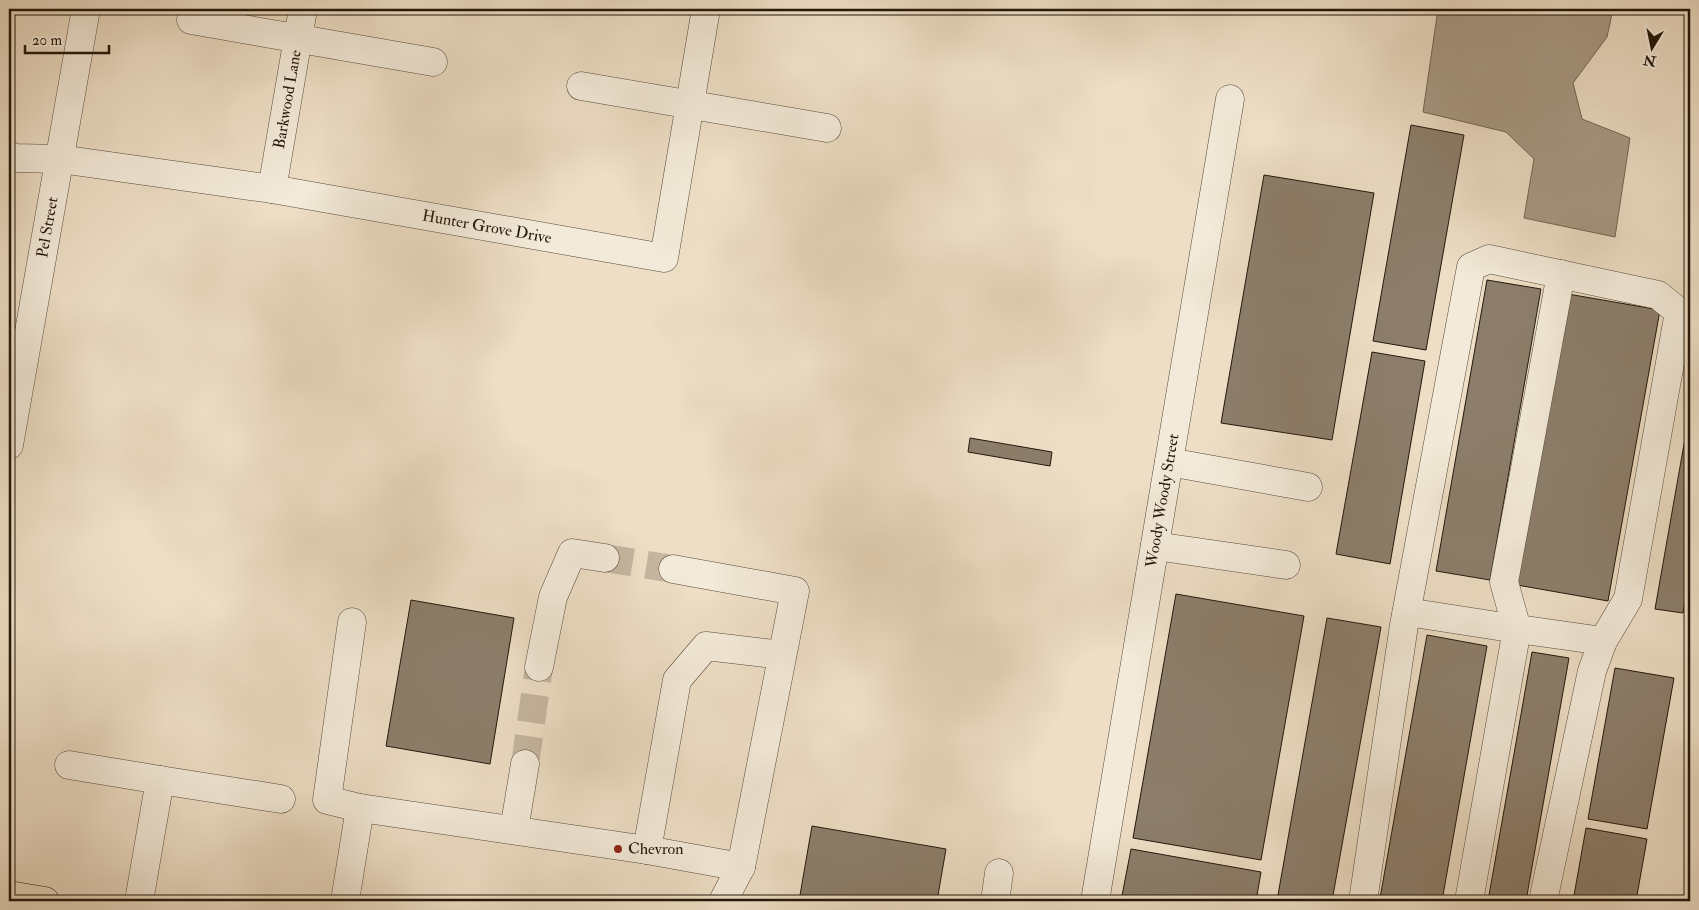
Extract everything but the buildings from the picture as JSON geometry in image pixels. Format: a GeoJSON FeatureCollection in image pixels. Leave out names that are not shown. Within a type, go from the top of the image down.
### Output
{"type":"FeatureCollection","features":[{"type":"Feature","properties":{"kind":"highway"},"geometry":{"type":"LineString","coordinates":[[9,895],[45,901]]}},
{"type":"Feature","properties":{"kind":"street","name":"Pel Street"},"geometry":{"type":"LineString","coordinates":[[9,445],[86,9]]}},
{"type":"Feature","properties":{"kind":"street","name":"Barkwood Lane"},"geometry":{"type":"LineString","coordinates":[[272,189],[302,9]]}},
{"type":"Feature","properties":{"kind":"street","name":"Hunter Grove Drive"},"geometry":{"type":"LineString","coordinates":[[9,155],[15,158],[60,159],[272,189],[664,258],[706,9]]}},
{"type":"Feature","properties":{"kind":"street"},"geometry":{"type":"LineString","coordinates":[[191,20],[433,62]]}},
{"type":"Feature","properties":{"kind":"street"},"geometry":{"type":"LineString","coordinates":[[581,86],[827,128]]}},
{"type":"Feature","properties":{"kind":"street","name":"Woody Woody Street"},"geometry":{"type":"LineString","coordinates":[[1095,901],[1230,99]]}},
{"type":"Feature","properties":{"kind":"street"},"geometry":{"type":"LineString","coordinates":[[1363,901],[1407,612],[1471,267],[1489,259],[1658,294],[1678,312],[1628,599],[1603,641],[1592,671],[1543,901]]}},
{"type":"Feature","properties":{"kind":"street"},"geometry":{"type":"LineString","coordinates":[[1468,901],[1516,629],[1504,582],[1561,274]]}},
{"type":"Feature","properties":{"kind":"street"},"geometry":{"type":"LineString","coordinates":[[1169,462],[1308,487]]}},
{"type":"Feature","properties":{"kind":"street"},"geometry":{"type":"LineString","coordinates":[[1155,546],[1286,564]]}},
{"type":"Feature","properties":{"kind":"street"},"geometry":{"type":"LineString","coordinates":[[539,667],[553,597],[572,553],[605,558]]}},
{"type":"Feature","properties":{"kind":"street"},"geometry":{"type":"LineString","coordinates":[[673,569],[795,591],[741,868],[723,901]]}},
{"type":"Feature","properties":{"kind":"street"},"geometry":{"type":"LineString","coordinates":[[1407,612],[1603,641]]}},
{"type":"Feature","properties":{"kind":"street"},"geometry":{"type":"LineString","coordinates":[[352,622],[327,800],[360,808],[647,850],[741,868]]}},
{"type":"Feature","properties":{"kind":"street"},"geometry":{"type":"LineString","coordinates":[[647,850],[678,680],[706,646],[782,656]]}},
{"type":"Feature","properties":{"kind":"street"},"geometry":{"type":"LineString","coordinates":[[514,830],[525,764]]}},
{"type":"Feature","properties":{"kind":"street"},"geometry":{"type":"LineString","coordinates":[[69,765],[281,799]]}},
{"type":"Feature","properties":{"kind":"street"},"geometry":{"type":"LineString","coordinates":[[139,901],[160,780]]}},
{"type":"Feature","properties":{"kind":"street"},"geometry":{"type":"LineString","coordinates":[[345,901],[360,808]]}},
{"type":"Feature","properties":{"kind":"street"},"geometry":{"type":"LineString","coordinates":[[995,901],[999,873]]}},
{"type":"Feature","properties":{"kind":"shaded area"},"geometry":{"type":"Polygon","coordinates":[[[1438,9],[1613,9],[1607,37],[1573,83],[1582,119],[1630,138],[1615,237],[1524,218],[1534,159],[1506,132],[1423,112],[1438,9]]]}},
{"type":"Feature","properties":{"kind":"tunnel"},"geometry":{"type":"LineString","coordinates":[[605,558],[673,569]]}},
{"type":"Feature","properties":{"kind":"tunnel"},"geometry":{"type":"LineString","coordinates":[[525,764],[539,667]]}},
{"type":"Feature","properties":{"kind":"place","name":"Chevron"},"geometry":{"type":"Point","coordinates":[618,849]}}]}
